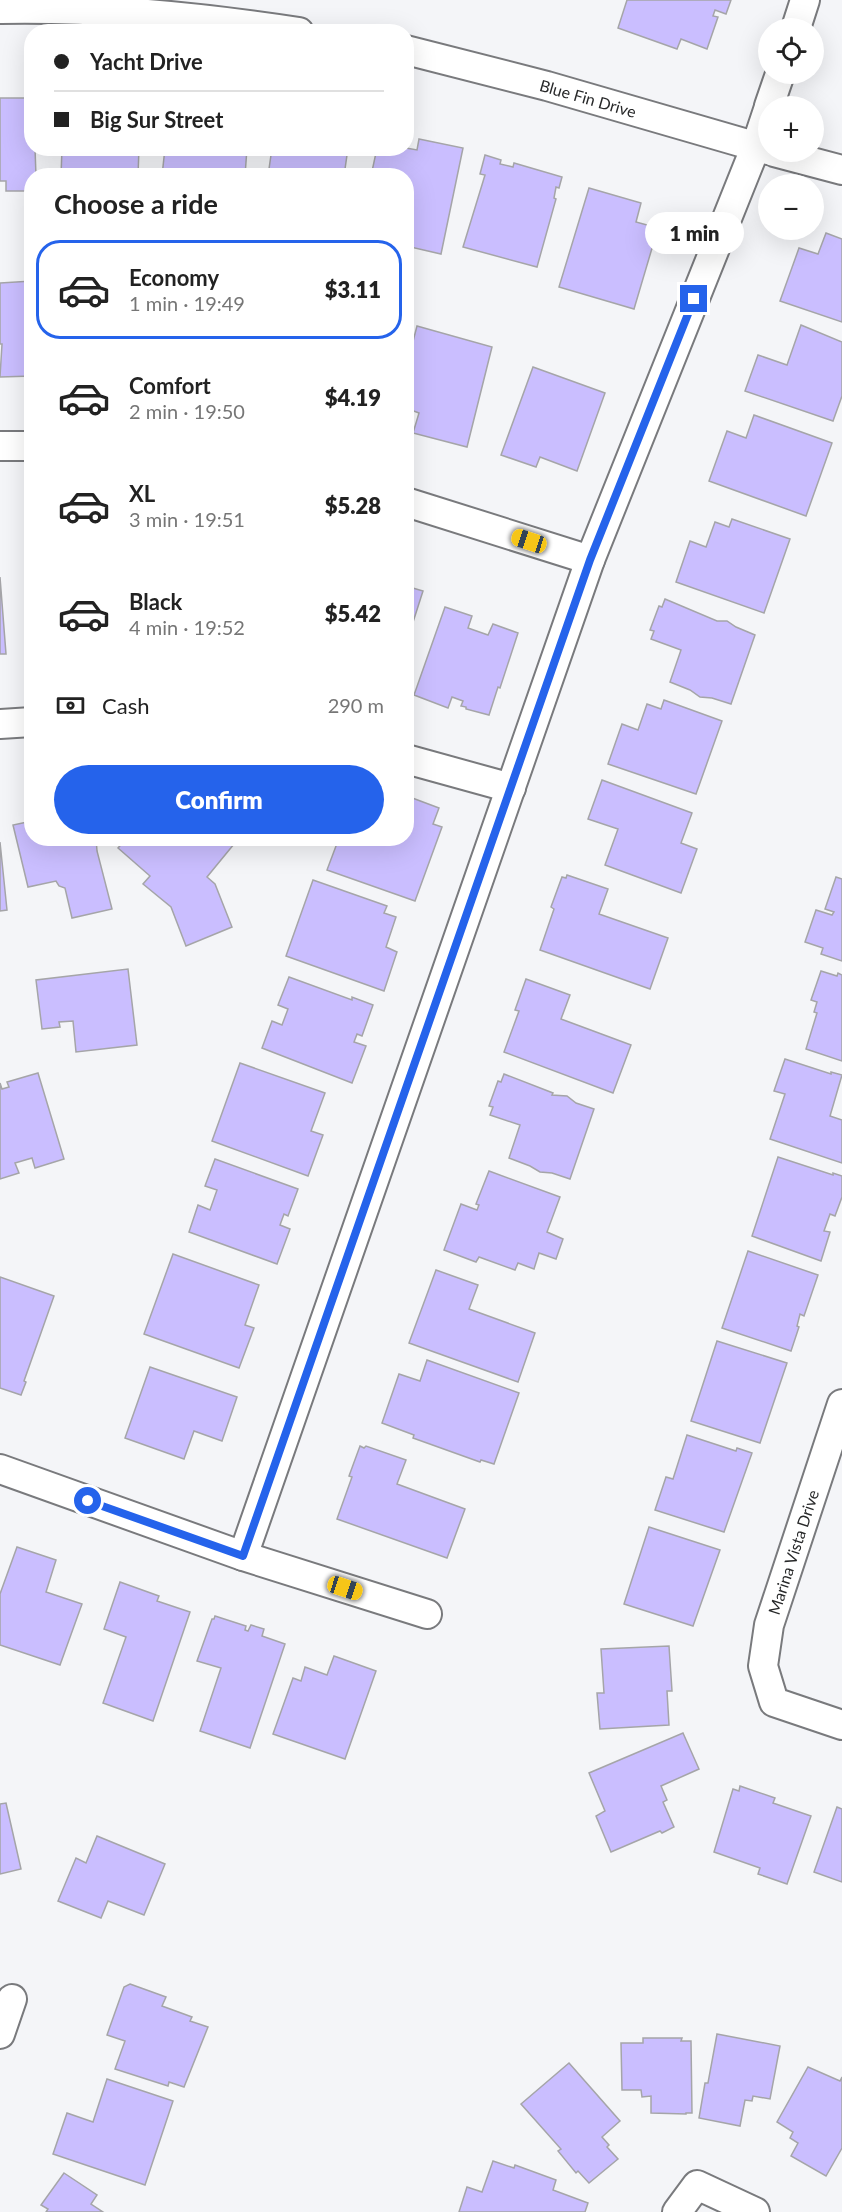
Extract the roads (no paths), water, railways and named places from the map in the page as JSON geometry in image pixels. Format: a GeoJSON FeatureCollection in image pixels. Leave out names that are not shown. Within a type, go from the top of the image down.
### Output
{"type":"FeatureCollection","features":[{"type":"Feature","properties":{"kind":"street"},"geometry":{"type":"LineString","coordinates":[[799,18],[805,0]]}},
{"type":"Feature","properties":{"kind":"street"},"geometry":{"type":"LineString","coordinates":[[0,9],[104,11],[233,24]]}},
{"type":"Feature","properties":{"kind":"street","name":"Blue Fin Drive"},"geometry":{"type":"LineString","coordinates":[[414,52],[547,86],[758,147]]}},
{"type":"Feature","properties":{"kind":"street"},"geometry":{"type":"LineString","coordinates":[[243,1556],[590,560],[760,162]]}},
{"type":"Feature","properties":{"kind":"street","name":"Blue Fin Drive"},"geometry":{"type":"LineString","coordinates":[[813,162],[842,170]]}},
{"type":"Feature","properties":{"kind":"street"},"geometry":{"type":"LineString","coordinates":[[0,446],[24,446]]}},
{"type":"Feature","properties":{"kind":"street"},"geometry":{"type":"LineString","coordinates":[[414,505],[590,560]]}},
{"type":"Feature","properties":{"kind":"street"},"geometry":{"type":"LineString","coordinates":[[0,724],[24,722]]}},
{"type":"Feature","properties":{"kind":"street"},"geometry":{"type":"LineString","coordinates":[[414,761],[512,788]]}},
{"type":"Feature","properties":{"kind":"street","name":"Marina Vista Drive"},"geometry":{"type":"LineString","coordinates":[[842,1404],[769,1625],[763,1666],[774,1702],[842,1725]]}},
{"type":"Feature","properties":{"kind":"street"},"geometry":{"type":"LineString","coordinates":[[0,1469],[243,1556],[427,1614]]}},
{"type":"Feature","properties":{"kind":"street"},"geometry":{"type":"LineString","coordinates":[[0,2034],[12,1999]]}},
{"type":"Feature","properties":{"kind":"street"},"geometry":{"type":"LineString","coordinates":[[677,2212],[697,2185],[755,2212]]}}]}
